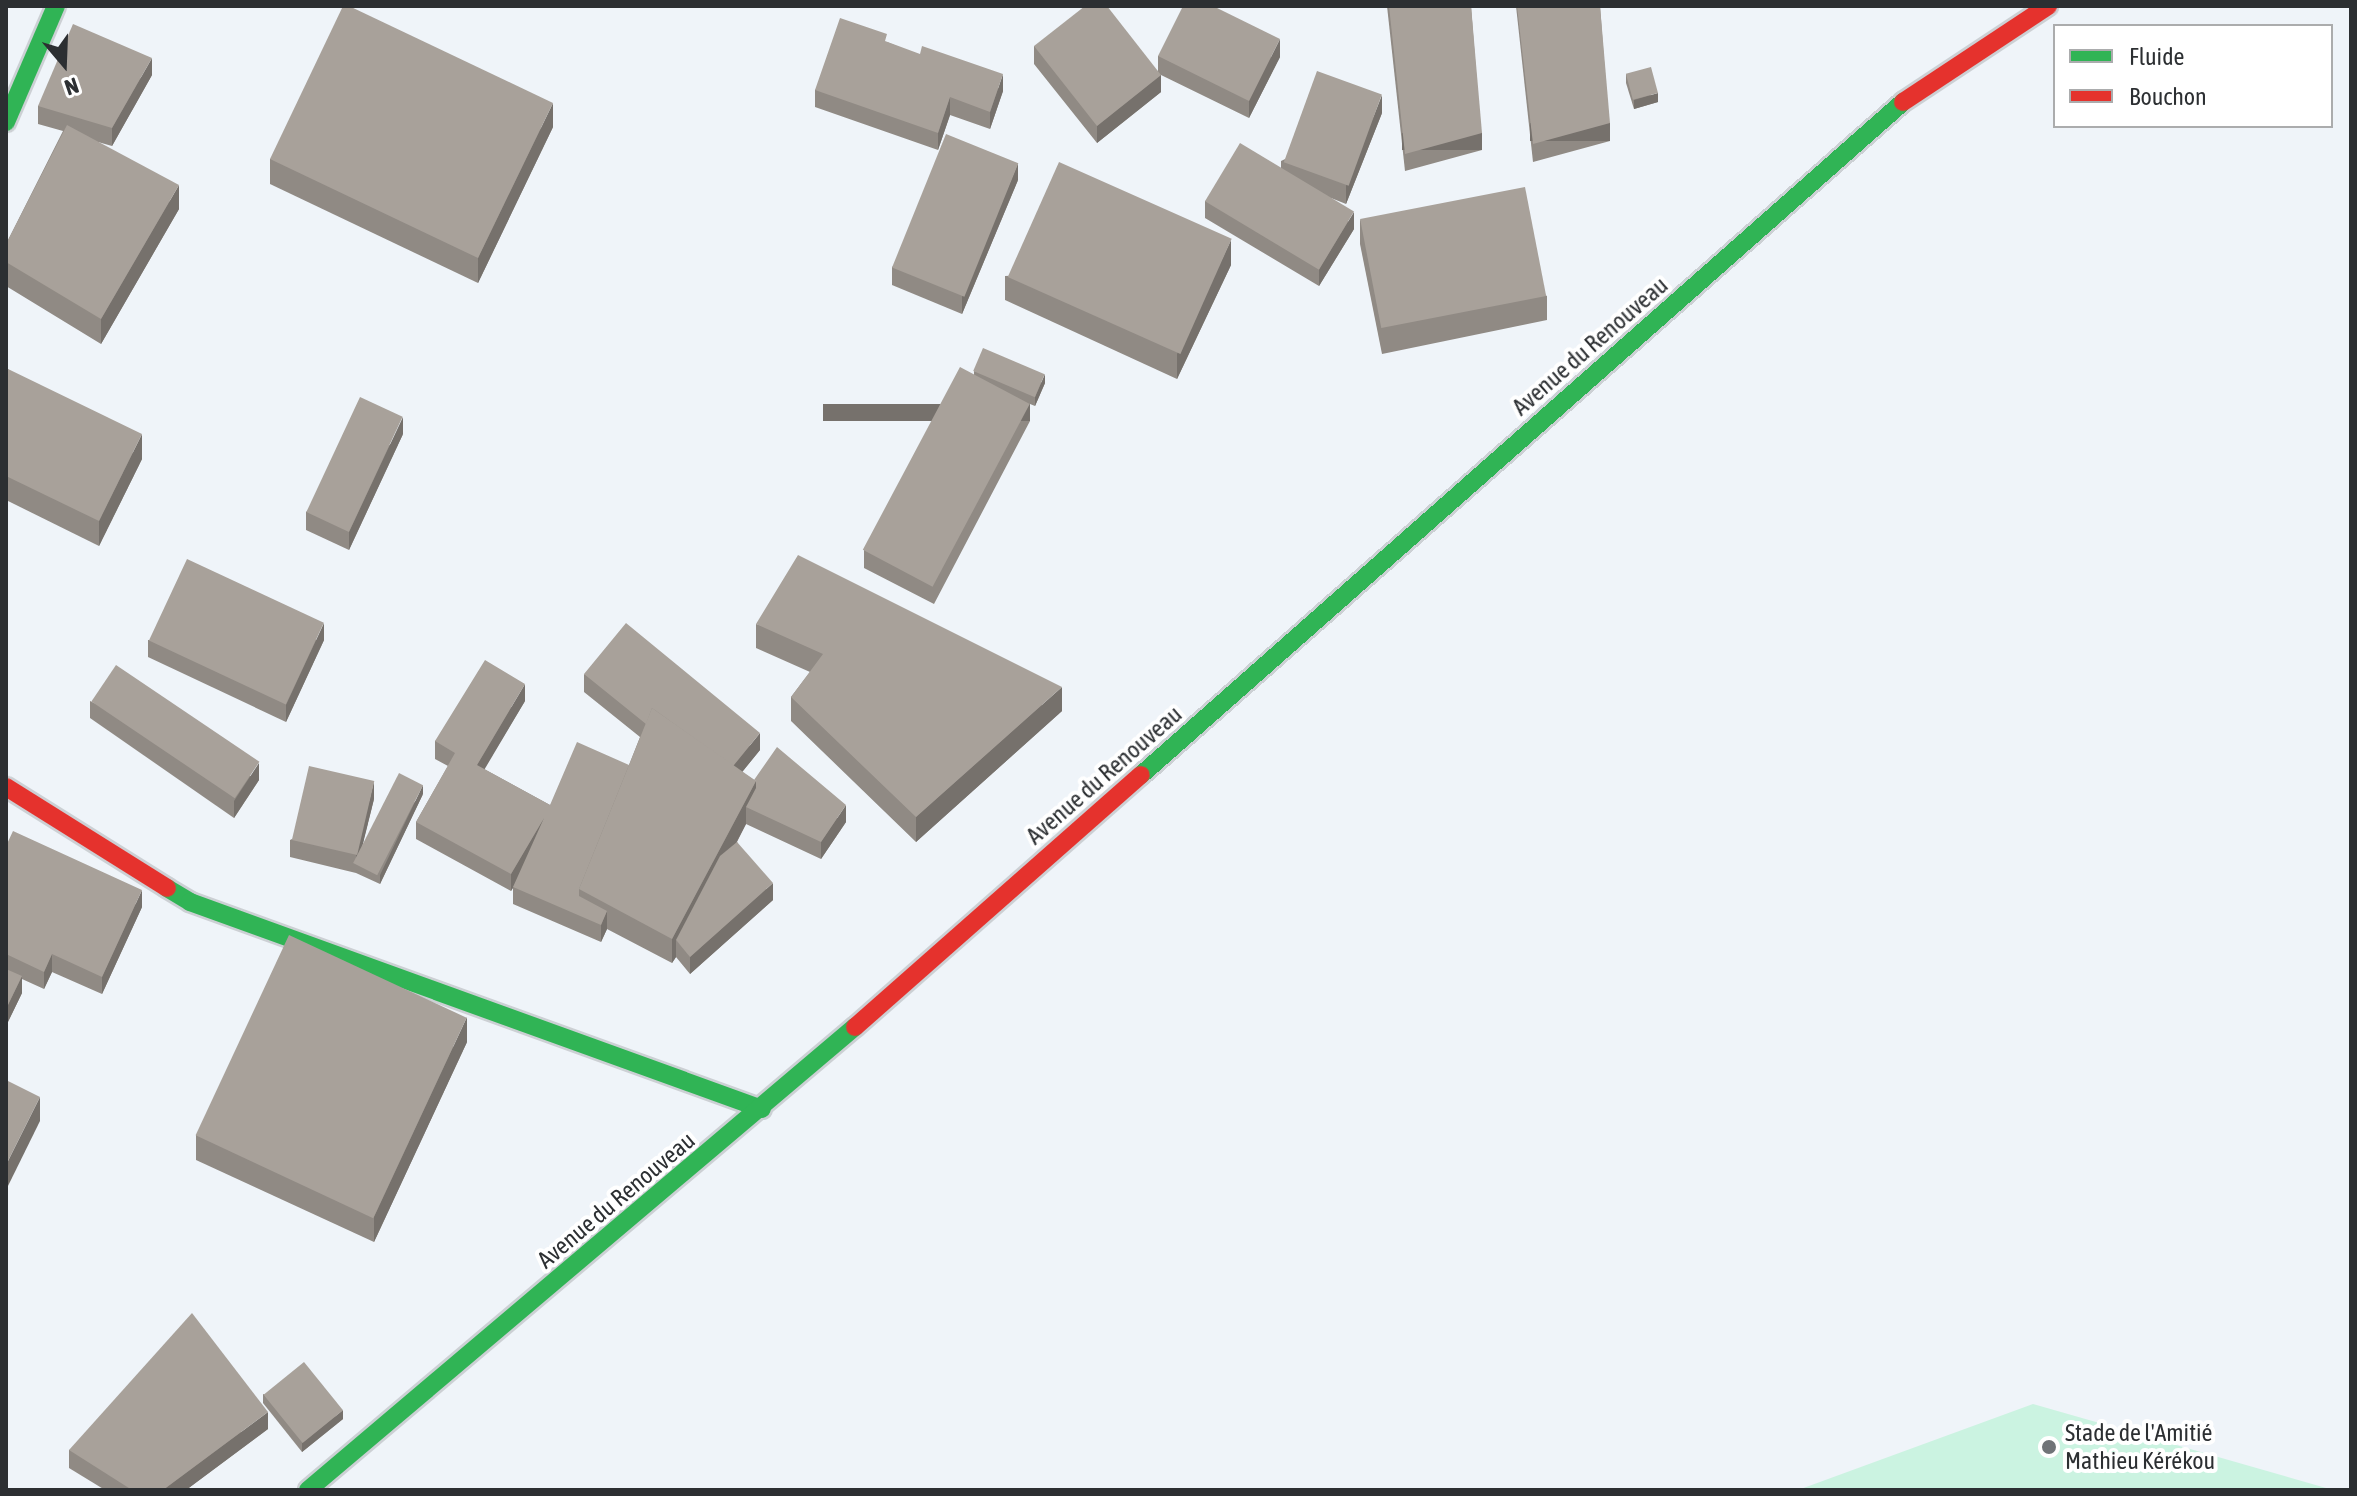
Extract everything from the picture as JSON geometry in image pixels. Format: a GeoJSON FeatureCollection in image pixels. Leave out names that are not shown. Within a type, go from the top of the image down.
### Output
{"type":"FeatureCollection","features":[{"type":"Feature","properties":{"kind":"main road"},"geometry":{"type":"LineString","coordinates":[[6,122],[56,6]]}},
{"type":"Feature","properties":{"kind":"main road","name":"Avenue du Renouveau"},"geometry":{"type":"LineString","coordinates":[[308,1490],[762,1109],[1923,84],[2048,6]]}},
{"type":"Feature","properties":{"kind":"main road","name":"Avenue du Renouveau"},"geometry":{"type":"LineString","coordinates":[[1923,84],[1959,39]]}},
{"type":"Feature","properties":{"kind":"main road"},"geometry":{"type":"LineString","coordinates":[[6,787],[190,902],[762,1109]]}},
{"type":"Feature","properties":{"kind":"green space","name":"Stade de l'Amitié Mathieu Kérékou"},"geometry":{"type":"Polygon","coordinates":[[[2033,1404],[2333,1490],[1798,1490],[2033,1404]]]}},
{"type":"Feature","properties":{"kind":"building"},"geometry":{"type":"Polygon","coordinates":[[[343,6],[349,6],[553,103],[478,258],[270,159],[343,6]]]}},
{"type":"Feature","properties":{"kind":"building"},"geometry":{"type":"Polygon","coordinates":[[[1085,6],[1107,6],[1161,75],[1097,126],[1034,46],[1085,6]]]}},
{"type":"Feature","properties":{"kind":"building"},"geometry":{"type":"Polygon","coordinates":[[[1183,6],[1213,6],[1280,39],[1249,101],[1158,56],[1183,6]]]}},
{"type":"Feature","properties":{"kind":"building"},"geometry":{"type":"Polygon","coordinates":[[[1389,6],[1471,6],[1482,133],[1405,154],[1389,6]]]}},
{"type":"Feature","properties":{"kind":"building"},"geometry":{"type":"Polygon","coordinates":[[[1517,6],[1600,6],[1610,123],[1533,144],[1517,6]]]}},
{"type":"Feature","properties":{"kind":"building"},"geometry":{"type":"Polygon","coordinates":[[[840,18],[887,34],[885,41],[920,54],[922,46],[1003,74],[990,112],[950,97],[938,133],[815,90],[840,18]]]}},
{"type":"Feature","properties":{"kind":"building"},"geometry":{"type":"Polygon","coordinates":[[[73,24],[152,58],[112,128],[38,106],[73,24]]]}},
{"type":"Feature","properties":{"kind":"building"},"geometry":{"type":"Polygon","coordinates":[[[1651,67],[1658,93],[1633,100],[1626,74],[1651,67]]]}},
{"type":"Feature","properties":{"kind":"building"},"geometry":{"type":"Polygon","coordinates":[[[1317,71],[1382,95],[1349,186],[1284,162],[1317,71]]]}},
{"type":"Feature","properties":{"kind":"building"},"geometry":{"type":"Polygon","coordinates":[[[67,125],[179,185],[101,319],[6,262],[6,244],[67,125]]]}},
{"type":"Feature","properties":{"kind":"building"},"geometry":{"type":"Polygon","coordinates":[[[946,134],[1018,163],[964,297],[892,268],[946,134]]]}},
{"type":"Feature","properties":{"kind":"building"},"geometry":{"type":"Polygon","coordinates":[[[1240,143],[1354,212],[1319,270],[1205,201],[1240,143]]]}},
{"type":"Feature","properties":{"kind":"building"},"geometry":{"type":"Polygon","coordinates":[[[1059,162],[1232,239],[1180,354],[1008,277],[1059,162]]]}},
{"type":"Feature","properties":{"kind":"building"},"geometry":{"type":"Polygon","coordinates":[[[1525,187],[1546,296],[1381,328],[1360,219],[1525,187]]]}},
{"type":"Feature","properties":{"kind":"building"},"geometry":{"type":"Polygon","coordinates":[[[983,348],[1045,374],[1035,397],[973,371],[983,348]]]}},
{"type":"Feature","properties":{"kind":"building"},"geometry":{"type":"Polygon","coordinates":[[[960,367],[1030,404],[933,587],[863,550],[960,367]]]}},
{"type":"Feature","properties":{"kind":"building"},"geometry":{"type":"Polygon","coordinates":[[[6,368],[142,434],[99,521],[6,476],[6,368]]]}},
{"type":"Feature","properties":{"kind":"building"},"geometry":{"type":"Polygon","coordinates":[[[360,397],[403,417],[349,532],[306,512],[360,397]]]}},
{"type":"Feature","properties":{"kind":"building"},"geometry":{"type":"Polygon","coordinates":[[[798,555],[1062,687],[916,817],[791,697],[823,654],[756,624],[798,555]]]}},
{"type":"Feature","properties":{"kind":"building"},"geometry":{"type":"Polygon","coordinates":[[[187,559],[324,623],[286,704],[149,641],[187,559]]]}},
{"type":"Feature","properties":{"kind":"building"},"geometry":{"type":"Polygon","coordinates":[[[626,623],[760,733],[733,766],[652,708],[646,724],[584,674],[626,623]]]}},
{"type":"Feature","properties":{"kind":"building"},"geometry":{"type":"Polygon","coordinates":[[[485,660],[525,684],[477,765],[550,805],[577,742],[629,765],[579,889],[579,896],[607,911],[601,925],[513,887],[544,818],[511,874],[416,822],[455,753],[435,741],[485,660]]]}},
{"type":"Feature","properties":{"kind":"building"},"geometry":{"type":"Polygon","coordinates":[[[116,665],[259,762],[235,798],[91,701],[116,665]]]}},
{"type":"Feature","properties":{"kind":"building"},"geometry":{"type":"Polygon","coordinates":[[[652,708],[756,781],[672,939],[579,889],[652,708]]]}},
{"type":"Feature","properties":{"kind":"building"},"geometry":{"type":"Polygon","coordinates":[[[777,747],[846,805],[821,842],[746,807],[756,788],[754,780],[777,747]]]}},
{"type":"Feature","properties":{"kind":"building"},"geometry":{"type":"Polygon","coordinates":[[[309,766],[374,781],[357,855],[292,840],[309,766]]]}},
{"type":"Feature","properties":{"kind":"building"},"geometry":{"type":"Polygon","coordinates":[[[399,773],[423,785],[377,875],[353,863],[399,773]]]}},
{"type":"Feature","properties":{"kind":"building"},"geometry":{"type":"Polygon","coordinates":[[[13,831],[142,890],[102,977],[52,954],[44,972],[6,954],[6,846],[13,831]]]}},
{"type":"Feature","properties":{"kind":"building"},"geometry":{"type":"Polygon","coordinates":[[[737,842],[773,883],[690,957],[676,940],[720,856],[737,842]]]}},
{"type":"Feature","properties":{"kind":"building"},"geometry":{"type":"Polygon","coordinates":[[[289,935],[467,1018],[373,1218],[196,1135],[289,935]]]}},
{"type":"Feature","properties":{"kind":"building"},"geometry":{"type":"Polygon","coordinates":[[[6,969],[22,976],[6,1009],[6,969]]]}},
{"type":"Feature","properties":{"kind":"building"},"geometry":{"type":"Polygon","coordinates":[[[6,1080],[40,1097],[6,1165],[6,1080]]]}},
{"type":"Feature","properties":{"kind":"building"},"geometry":{"type":"Polygon","coordinates":[[[192,1313],[268,1412],[163,1490],[132,1490],[69,1450],[192,1313]]]}},
{"type":"Feature","properties":{"kind":"building"},"geometry":{"type":"Polygon","coordinates":[[[304,1362],[343,1410],[303,1443],[264,1395],[304,1362]]]}},
{"type":"Feature","properties":{"kind":"traffic: fast"},"geometry":{"type":"LineString","coordinates":[[6,122],[56,6]]}},
{"type":"Feature","properties":{"kind":"traffic: fast"},"geometry":{"type":"LineString","coordinates":[[1141,775],[1903,102]]}},
{"type":"Feature","properties":{"kind":"traffic: fast"},"geometry":{"type":"LineString","coordinates":[[167,888],[190,902],[762,1109]]}},
{"type":"Feature","properties":{"kind":"traffic: fast"},"geometry":{"type":"LineString","coordinates":[[308,1490],[855,1027]]}},
{"type":"Feature","properties":{"kind":"traffic: jam"},"geometry":{"type":"LineString","coordinates":[[1903,102],[2048,6]]}},
{"type":"Feature","properties":{"kind":"traffic: jam"},"geometry":{"type":"LineString","coordinates":[[855,1027],[1141,775]]}},
{"type":"Feature","properties":{"kind":"traffic: jam"},"geometry":{"type":"LineString","coordinates":[[6,787],[167,888]]}},
{"type":"Feature","properties":{"kind":"place","name":"Stade de l'Amitié Mathieu Kérékou"},"geometry":{"type":"Point","coordinates":[2049,1447]}}]}
